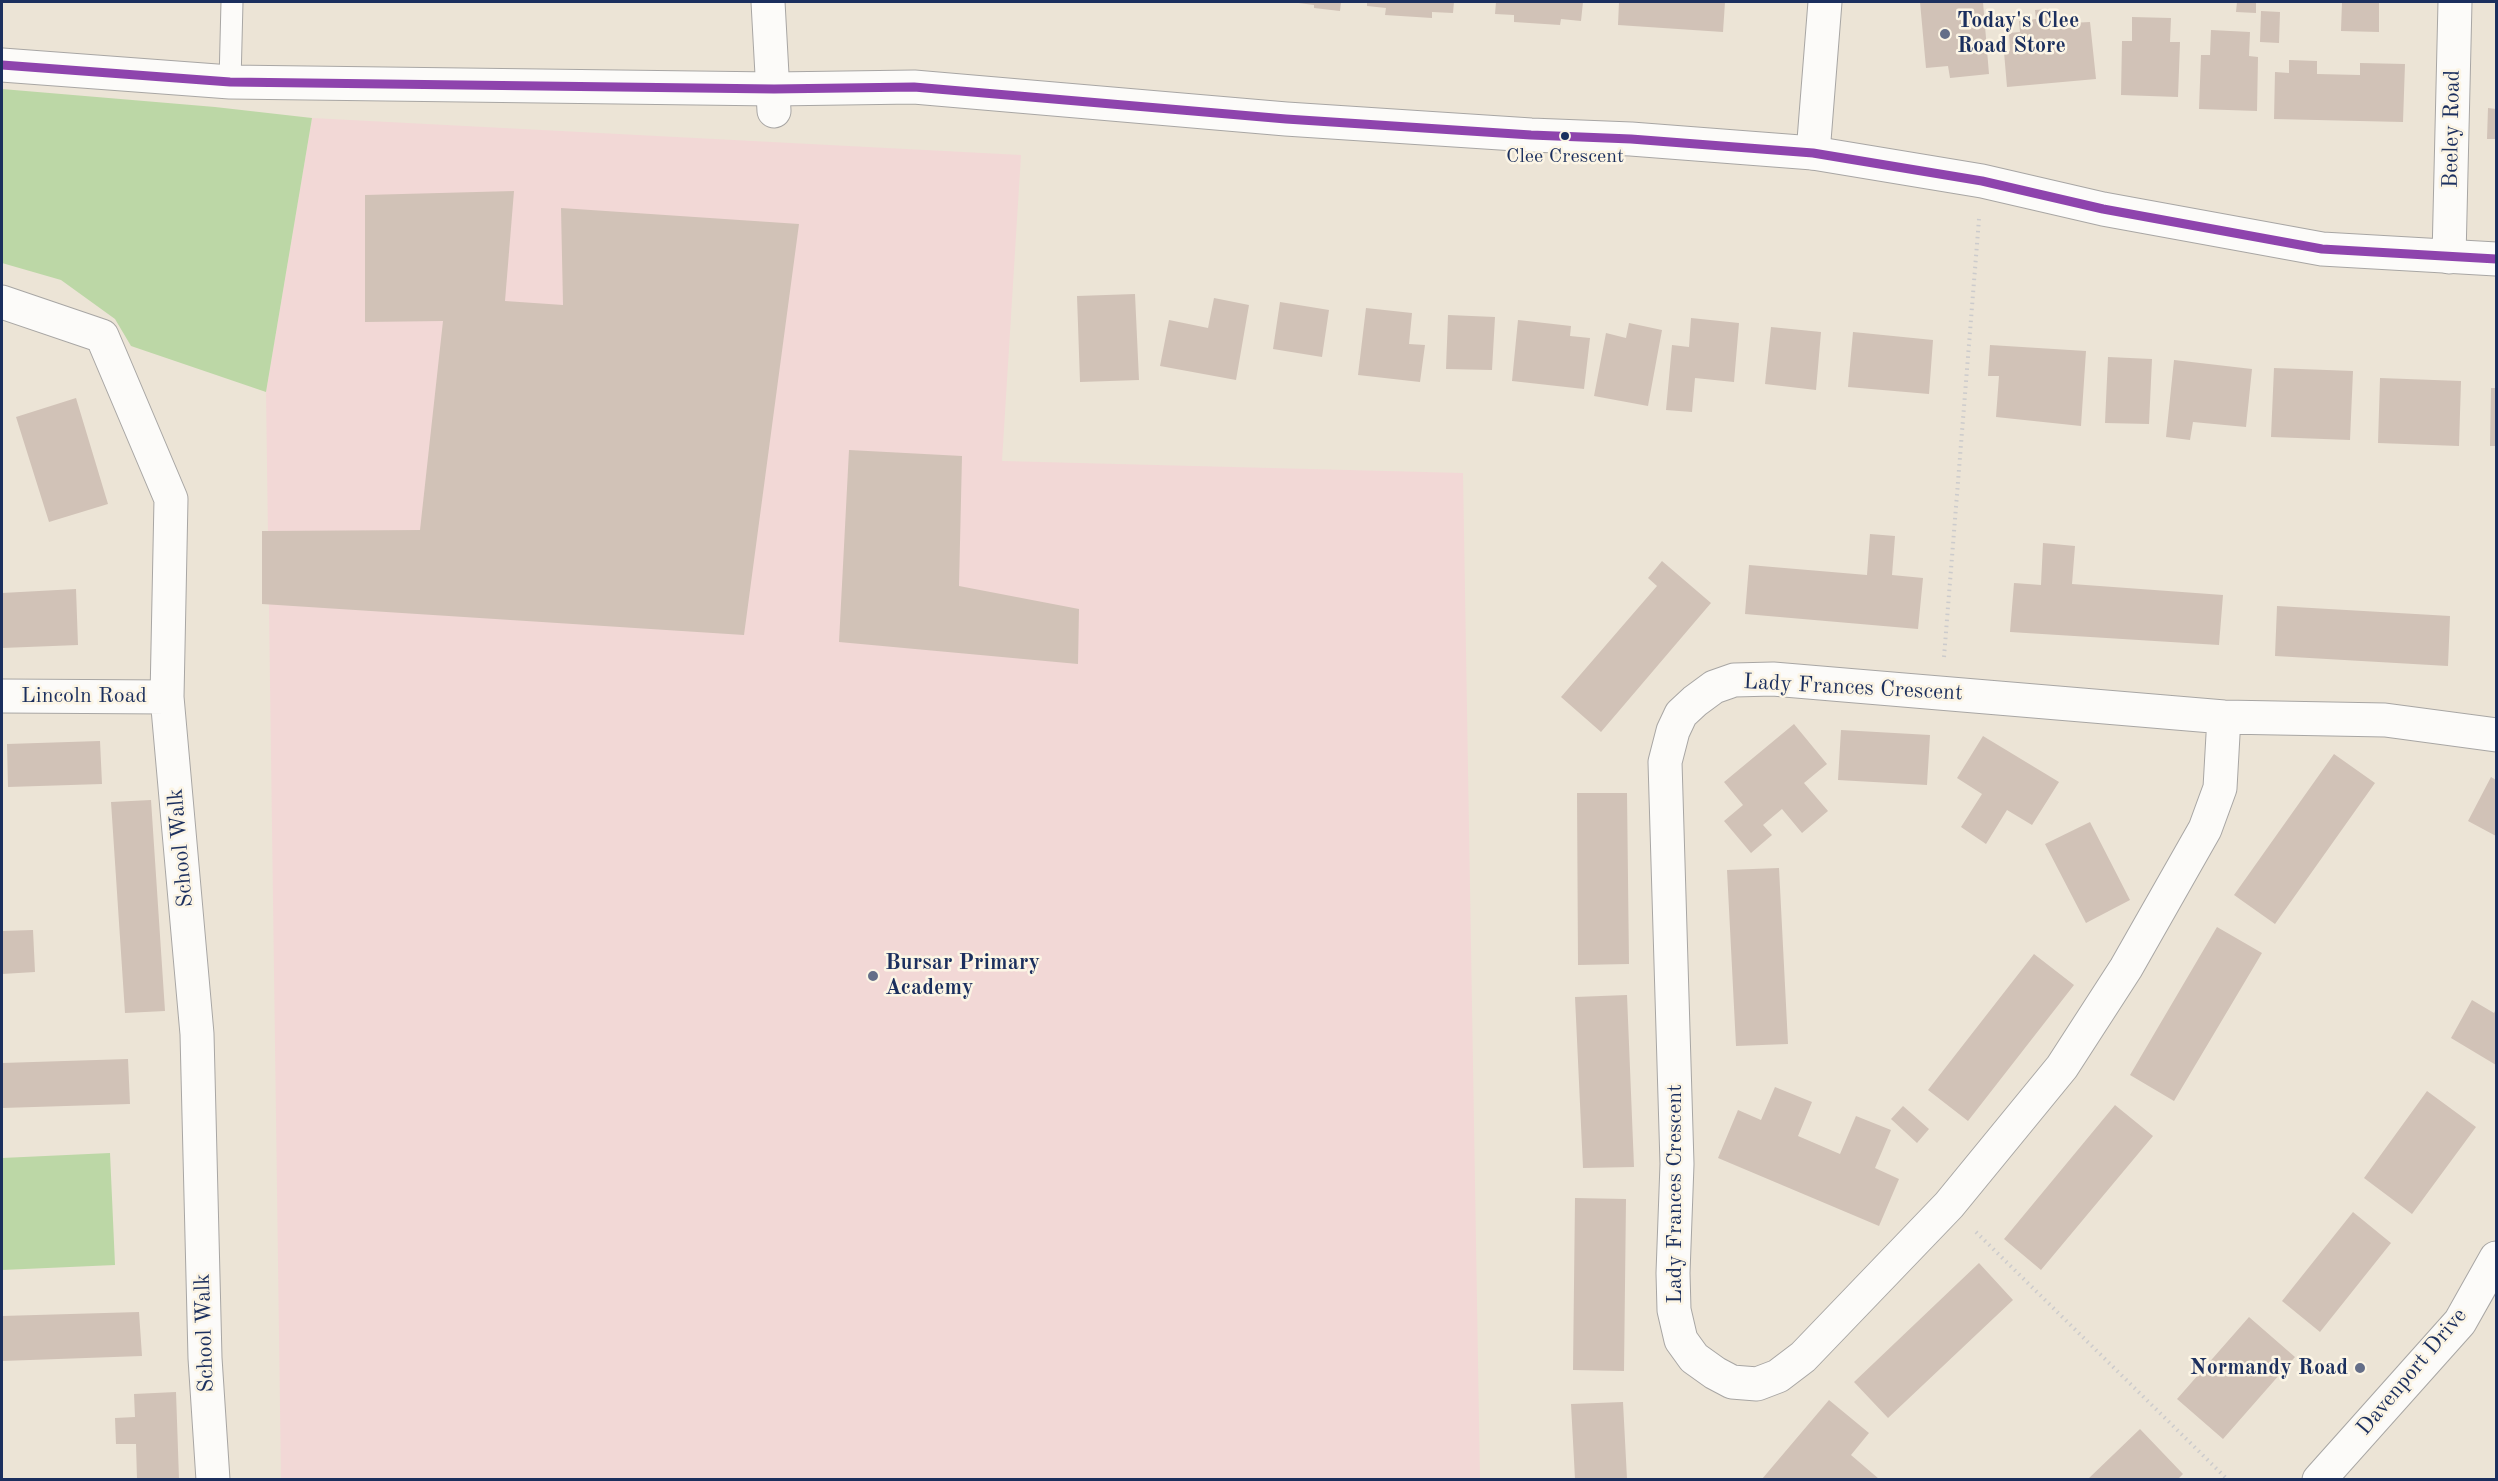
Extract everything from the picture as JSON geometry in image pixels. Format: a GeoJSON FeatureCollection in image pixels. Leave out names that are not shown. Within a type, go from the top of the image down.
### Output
{"type":"FeatureCollection","features":[{"type":"Feature","properties":{"kind":"street"},"geometry":{"type":"LineString","coordinates":[[768,2],[774,100]]}},
{"type":"Feature","properties":{"kind":"street"},"geometry":{"type":"LineString","coordinates":[[1814,153],[1825,2]]}},
{"type":"Feature","properties":{"kind":"street","name":"Beeley Road"},"geometry":{"type":"LineString","coordinates":[[2449,257],[2455,2]]}},
{"type":"Feature","properties":{"kind":"street"},"geometry":{"type":"LineString","coordinates":[[2,65],[230,82],[774,100],[914,87],[1286,119],[1631,139],[1814,153],[1982,182],[2103,209],[2322,249],[2496,259]]}},
{"type":"Feature","properties":{"kind":"street","name":"School Walk"},"geometry":{"type":"LineString","coordinates":[[2,302],[102,336],[171,499],[167,697],[197,1034],[205,1359],[213,1479]]}},
{"type":"Feature","properties":{"kind":"street","name":"Lady Frances Crescent"},"geometry":{"type":"LineString","coordinates":[[2224,717],[2220,788],[2205,829],[2126,968],[2062,1067],[1948,1205],[1811,1350],[1778,1376],[1756,1384],[1732,1382],[1694,1359],[1681,1340],[1674,1310],[1677,1164],[1665,762],[1673,731],[1681,714],[1695,700],[1714,687],[1734,681],[1773,679],[2224,717],[2385,720],[2496,735]]}},
{"type":"Feature","properties":{"kind":"street","name":"Lincoln Road"},"geometry":{"type":"LineString","coordinates":[[2,696],[167,697]]}},
{"type":"Feature","properties":{"kind":"street","name":"Davenport Drive"},"geometry":{"type":"LineString","coordinates":[[2319,1479],[2460,1322],[2496,1258]]}},
{"type":"Feature","properties":{"kind":"lane"},"geometry":{"type":"LineString","coordinates":[[230,82],[232,2]]}},
{"type":"Feature","properties":{"kind":"path"},"geometry":{"type":"LineString","coordinates":[[1941,693],[1982,182]]}},
{"type":"Feature","properties":{"kind":"path"},"geometry":{"type":"LineString","coordinates":[[1948,1205],[2228,1479]]}},
{"type":"Feature","properties":{"kind":"shaded area","name":"Bursar Primary Academy"},"geometry":{"type":"Polygon","coordinates":[[[312,118],[1021,155],[1002,461],[1463,473],[1480,1479],[281,1480],[266,392],[312,118]]]}},
{"type":"Feature","properties":{"kind":"green space"},"geometry":{"type":"Polygon","coordinates":[[[2,89],[215,107],[312,118],[266,392],[131,346],[115,319],[61,280],[2,263],[2,89]]]}},
{"type":"Feature","properties":{"kind":"green space"},"geometry":{"type":"Polygon","coordinates":[[[110,1153],[115,1265],[2,1270],[2,1158],[110,1153]]]}},
{"type":"Feature","properties":{"kind":"building"},"geometry":{"type":"Polygon","coordinates":[[[1291,2],[1341,2],[1340,11],[1291,2]]]}},
{"type":"Feature","properties":{"kind":"building"},"geometry":{"type":"Polygon","coordinates":[[[1367,2],[1454,2],[1453,13],[1432,12],[1432,18],[1385,15],[1386,8],[1367,6],[1367,2]]]}},
{"type":"Feature","properties":{"kind":"building"},"geometry":{"type":"Polygon","coordinates":[[[1496,2],[1583,2],[1581,21],[1561,19],[1560,25],[1514,22],[1514,15],[1495,14],[1496,2]]]}},
{"type":"Feature","properties":{"kind":"building"},"geometry":{"type":"Polygon","coordinates":[[[1619,2],[1725,2],[1723,32],[1618,25],[1619,2]]]}},
{"type":"Feature","properties":{"kind":"building"},"geometry":{"type":"Polygon","coordinates":[[[1920,2],[1983,2],[1989,74],[1950,78],[1948,66],[1926,68],[1920,2]]]}},
{"type":"Feature","properties":{"kind":"building"},"geometry":{"type":"Polygon","coordinates":[[[2237,2],[2256,2],[2256,13],[2236,12],[2237,2]]]}},
{"type":"Feature","properties":{"kind":"building"},"geometry":{"type":"Polygon","coordinates":[[[2342,2],[2379,2],[2379,32],[2341,31],[2342,2]]]}},
{"type":"Feature","properties":{"kind":"building"},"geometry":{"type":"Polygon","coordinates":[[[2048,9],[2050,30],[2070,28],[2070,23],[2090,22],[2096,79],[2007,87],[2004,52],[2010,51],[2009,33],[2020,32],[2019,21],[2036,19],[2035,10],[2048,9]]]}},
{"type":"Feature","properties":{"kind":"building"},"geometry":{"type":"Polygon","coordinates":[[[2261,11],[2280,12],[2279,43],[2260,42],[2261,11]]]}},
{"type":"Feature","properties":{"kind":"building"},"geometry":{"type":"Polygon","coordinates":[[[2132,17],[2171,18],[2170,42],[2180,42],[2178,97],[2121,95],[2122,41],[2132,41],[2132,17]]]}},
{"type":"Feature","properties":{"kind":"building"},"geometry":{"type":"Polygon","coordinates":[[[2211,30],[2250,32],[2249,56],[2258,57],[2257,111],[2199,109],[2201,55],[2210,55],[2211,30]]]}},
{"type":"Feature","properties":{"kind":"building"},"geometry":{"type":"Polygon","coordinates":[[[2289,60],[2317,61],[2317,74],[2360,75],[2360,63],[2405,64],[2403,122],[2274,119],[2275,72],[2289,73],[2289,60]]]}},
{"type":"Feature","properties":{"kind":"building"},"geometry":{"type":"Polygon","coordinates":[[[2488,108],[2496,109],[2496,139],[2487,139],[2488,108]]]}},
{"type":"Feature","properties":{"kind":"building"},"geometry":{"type":"Polygon","coordinates":[[[514,191],[505,301],[563,305],[561,208],[799,224],[744,635],[262,604],[262,531],[420,530],[443,321],[365,322],[365,195],[514,191]]]}},
{"type":"Feature","properties":{"kind":"building"},"geometry":{"type":"Polygon","coordinates":[[[1135,294],[1139,380],[1080,382],[1077,296],[1135,294]]]}},
{"type":"Feature","properties":{"kind":"building"},"geometry":{"type":"Polygon","coordinates":[[[1214,298],[1249,305],[1236,380],[1160,366],[1169,320],[1208,328],[1214,298]]]}},
{"type":"Feature","properties":{"kind":"building"},"geometry":{"type":"Polygon","coordinates":[[[1280,302],[1329,310],[1322,357],[1273,349],[1280,302]]]}},
{"type":"Feature","properties":{"kind":"building"},"geometry":{"type":"Polygon","coordinates":[[[1366,308],[1412,313],[1409,344],[1425,345],[1420,382],[1358,375],[1366,308]]]}},
{"type":"Feature","properties":{"kind":"building"},"geometry":{"type":"Polygon","coordinates":[[[1448,315],[1495,317],[1492,370],[1446,369],[1448,315]]]}},
{"type":"Feature","properties":{"kind":"building"},"geometry":{"type":"Polygon","coordinates":[[[1691,318],[1739,323],[1734,382],[1695,378],[1692,412],[1666,410],[1672,345],[1689,347],[1691,318]]]}},
{"type":"Feature","properties":{"kind":"building"},"geometry":{"type":"Polygon","coordinates":[[[1518,320],[1571,326],[1570,336],[1590,338],[1584,389],[1512,381],[1518,320]]]}},
{"type":"Feature","properties":{"kind":"building"},"geometry":{"type":"Polygon","coordinates":[[[1629,323],[1662,330],[1648,406],[1594,396],[1606,333],[1626,338],[1629,323]]]}},
{"type":"Feature","properties":{"kind":"building"},"geometry":{"type":"Polygon","coordinates":[[[1771,327],[1821,332],[1816,390],[1765,384],[1771,327]]]}},
{"type":"Feature","properties":{"kind":"building"},"geometry":{"type":"Polygon","coordinates":[[[1853,332],[1933,340],[1929,394],[1848,387],[1853,332]]]}},
{"type":"Feature","properties":{"kind":"building"},"geometry":{"type":"Polygon","coordinates":[[[1990,345],[2086,351],[2081,426],[1996,417],[1999,376],[1988,376],[1990,345]]]}},
{"type":"Feature","properties":{"kind":"building"},"geometry":{"type":"Polygon","coordinates":[[[2108,357],[2152,359],[2149,424],[2105,423],[2108,357]]]}},
{"type":"Feature","properties":{"kind":"building"},"geometry":{"type":"Polygon","coordinates":[[[2174,360],[2252,369],[2246,427],[2193,422],[2190,440],[2166,437],[2174,360]]]}},
{"type":"Feature","properties":{"kind":"building"},"geometry":{"type":"Polygon","coordinates":[[[2274,368],[2353,371],[2350,440],[2271,437],[2274,368]]]}},
{"type":"Feature","properties":{"kind":"building"},"geometry":{"type":"Polygon","coordinates":[[[2380,378],[2461,381],[2459,446],[2378,443],[2380,378]]]}},
{"type":"Feature","properties":{"kind":"building"},"geometry":{"type":"Polygon","coordinates":[[[2491,388],[2496,388],[2496,446],[2490,446],[2491,388]]]}},
{"type":"Feature","properties":{"kind":"building"},"geometry":{"type":"Polygon","coordinates":[[[76,398],[108,504],[49,522],[16,417],[76,398]]]}},
{"type":"Feature","properties":{"kind":"building"},"geometry":{"type":"Polygon","coordinates":[[[849,450],[962,456],[959,586],[1079,609],[1078,664],[839,642],[849,450]]]}},
{"type":"Feature","properties":{"kind":"building"},"geometry":{"type":"Polygon","coordinates":[[[1870,534],[1895,536],[1892,575],[1923,578],[1918,629],[1745,614],[1749,565],[1867,575],[1870,534]]]}},
{"type":"Feature","properties":{"kind":"building"},"geometry":{"type":"Polygon","coordinates":[[[2043,543],[2075,546],[2072,584],[2223,595],[2219,645],[2010,632],[2014,583],[2041,585],[2043,543]]]}},
{"type":"Feature","properties":{"kind":"building"},"geometry":{"type":"Polygon","coordinates":[[[1662,561],[1711,603],[1601,732],[1561,697],[1657,586],[1648,578],[1662,561]]]}},
{"type":"Feature","properties":{"kind":"building"},"geometry":{"type":"Polygon","coordinates":[[[76,589],[78,645],[2,648],[2,593],[76,589]]]}},
{"type":"Feature","properties":{"kind":"building"},"geometry":{"type":"Polygon","coordinates":[[[2277,606],[2450,616],[2448,666],[2275,656],[2277,606]]]}},
{"type":"Feature","properties":{"kind":"building"},"geometry":{"type":"Polygon","coordinates":[[[1794,724],[1827,764],[1804,783],[1828,811],[1802,833],[1782,809],[1763,825],[1772,835],[1751,853],[1724,821],[1743,805],[1724,782],[1794,724]]]}},
{"type":"Feature","properties":{"kind":"building"},"geometry":{"type":"Polygon","coordinates":[[[1841,730],[1930,735],[1927,785],[1838,780],[1841,730]]]}},
{"type":"Feature","properties":{"kind":"building"},"geometry":{"type":"Polygon","coordinates":[[[1983,736],[2059,782],[2032,825],[2007,810],[1986,844],[1961,827],[1982,794],[1957,778],[1983,736]]]}},
{"type":"Feature","properties":{"kind":"building"},"geometry":{"type":"Polygon","coordinates":[[[100,741],[102,784],[8,787],[7,744],[100,741]]]}},
{"type":"Feature","properties":{"kind":"building"},"geometry":{"type":"Polygon","coordinates":[[[2334,754],[2375,783],[2275,924],[2234,895],[2334,754]]]}},
{"type":"Feature","properties":{"kind":"building"},"geometry":{"type":"Polygon","coordinates":[[[2491,777],[2496,780],[2496,836],[2468,821],[2491,777]]]}},
{"type":"Feature","properties":{"kind":"building"},"geometry":{"type":"Polygon","coordinates":[[[1577,793],[1627,793],[1629,964],[1578,965],[1577,793]]]}},
{"type":"Feature","properties":{"kind":"building"},"geometry":{"type":"Polygon","coordinates":[[[151,800],[165,1011],[125,1013],[111,802],[151,800]]]}},
{"type":"Feature","properties":{"kind":"building"},"geometry":{"type":"Polygon","coordinates":[[[2090,822],[2130,900],[2086,923],[2045,844],[2090,822]]]}},
{"type":"Feature","properties":{"kind":"building"},"geometry":{"type":"Polygon","coordinates":[[[1779,868],[1788,1044],[1736,1046],[1727,870],[1779,868]]]}},
{"type":"Feature","properties":{"kind":"building"},"geometry":{"type":"Polygon","coordinates":[[[2217,927],[2262,953],[2174,1101],[2130,1075],[2217,927]]]}},
{"type":"Feature","properties":{"kind":"building"},"geometry":{"type":"Polygon","coordinates":[[[33,930],[35,972],[2,974],[2,931],[33,930]]]}},
{"type":"Feature","properties":{"kind":"building"},"geometry":{"type":"Polygon","coordinates":[[[2034,954],[2074,985],[1968,1121],[1928,1090],[2034,954]]]}},
{"type":"Feature","properties":{"kind":"building"},"geometry":{"type":"Polygon","coordinates":[[[1627,995],[1634,1167],[1583,1168],[1575,997],[1627,995]]]}},
{"type":"Feature","properties":{"kind":"building"},"geometry":{"type":"Polygon","coordinates":[[[2472,1000],[2494,1013],[2496,1009],[2496,1065],[2451,1038],[2472,1000]]]}},
{"type":"Feature","properties":{"kind":"building"},"geometry":{"type":"Polygon","coordinates":[[[128,1059],[130,1104],[2,1108],[2,1063],[128,1059]]]}},
{"type":"Feature","properties":{"kind":"building"},"geometry":{"type":"Polygon","coordinates":[[[1775,1087],[1812,1102],[1798,1136],[1840,1154],[1856,1116],[1891,1130],[1875,1168],[1899,1179],[1879,1226],[1718,1158],[1738,1110],[1761,1120],[1775,1087]]]}},
{"type":"Feature","properties":{"kind":"building"},"geometry":{"type":"Polygon","coordinates":[[[2427,1091],[2476,1127],[2412,1214],[2364,1178],[2427,1091]]]}},
{"type":"Feature","properties":{"kind":"building"},"geometry":{"type":"Polygon","coordinates":[[[2115,1105],[2153,1136],[2041,1270],[2004,1239],[2115,1105]]]}},
{"type":"Feature","properties":{"kind":"building"},"geometry":{"type":"Polygon","coordinates":[[[1903,1106],[1929,1129],[1917,1143],[1891,1119],[1903,1106]]]}},
{"type":"Feature","properties":{"kind":"building"},"geometry":{"type":"Polygon","coordinates":[[[1575,1198],[1626,1199],[1624,1371],[1573,1370],[1575,1198]]]}},
{"type":"Feature","properties":{"kind":"building"},"geometry":{"type":"Polygon","coordinates":[[[2353,1212],[2391,1243],[2320,1332],[2282,1301],[2353,1212]]]}},
{"type":"Feature","properties":{"kind":"building"},"geometry":{"type":"Polygon","coordinates":[[[1979,1263],[2013,1300],[1888,1418],[1854,1382],[1979,1263]]]}},
{"type":"Feature","properties":{"kind":"building"},"geometry":{"type":"Polygon","coordinates":[[[139,1312],[142,1356],[2,1361],[2,1316],[139,1312]]]}},
{"type":"Feature","properties":{"kind":"building"},"geometry":{"type":"Polygon","coordinates":[[[2249,1317],[2295,1357],[2223,1439],[2177,1399],[2249,1317]]]}},
{"type":"Feature","properties":{"kind":"building"},"geometry":{"type":"Polygon","coordinates":[[[176,1392],[179,1479],[137,1479],[136,1444],[116,1444],[115,1418],[135,1417],[134,1394],[176,1392]]]}},
{"type":"Feature","properties":{"kind":"building"},"geometry":{"type":"Polygon","coordinates":[[[1829,1400],[1869,1433],[1851,1455],[1879,1479],[1762,1479],[1829,1400]]]}},
{"type":"Feature","properties":{"kind":"building"},"geometry":{"type":"Polygon","coordinates":[[[1623,1402],[1627,1479],[1575,1479],[1571,1404],[1623,1402]]]}},
{"type":"Feature","properties":{"kind":"building"},"geometry":{"type":"Polygon","coordinates":[[[2140,1429],[2183,1474],[2178,1479],[2088,1479],[2140,1429]]]}},
{"type":"Feature","properties":{"kind":"transit line"},"geometry":{"type":"LineString","coordinates":[[2,65],[230,82],[774,89],[914,87],[1286,119],[1631,139],[1813,153],[1982,181],[2103,209],[2322,249],[2496,259]]}},
{"type":"Feature","properties":{"kind":"place","name":"Today's Clee Road Store"},"geometry":{"type":"Point","coordinates":[1945,34]}},
{"type":"Feature","properties":{"kind":"place","name":"Clee Crescent"},"geometry":{"type":"Point","coordinates":[1565,136]}},
{"type":"Feature","properties":{"kind":"place","name":"Bursar Primary Academy"},"geometry":{"type":"Point","coordinates":[873,976]}},
{"type":"Feature","properties":{"kind":"place","name":"Normandy Road"},"geometry":{"type":"Point","coordinates":[2360,1368]}}]}
